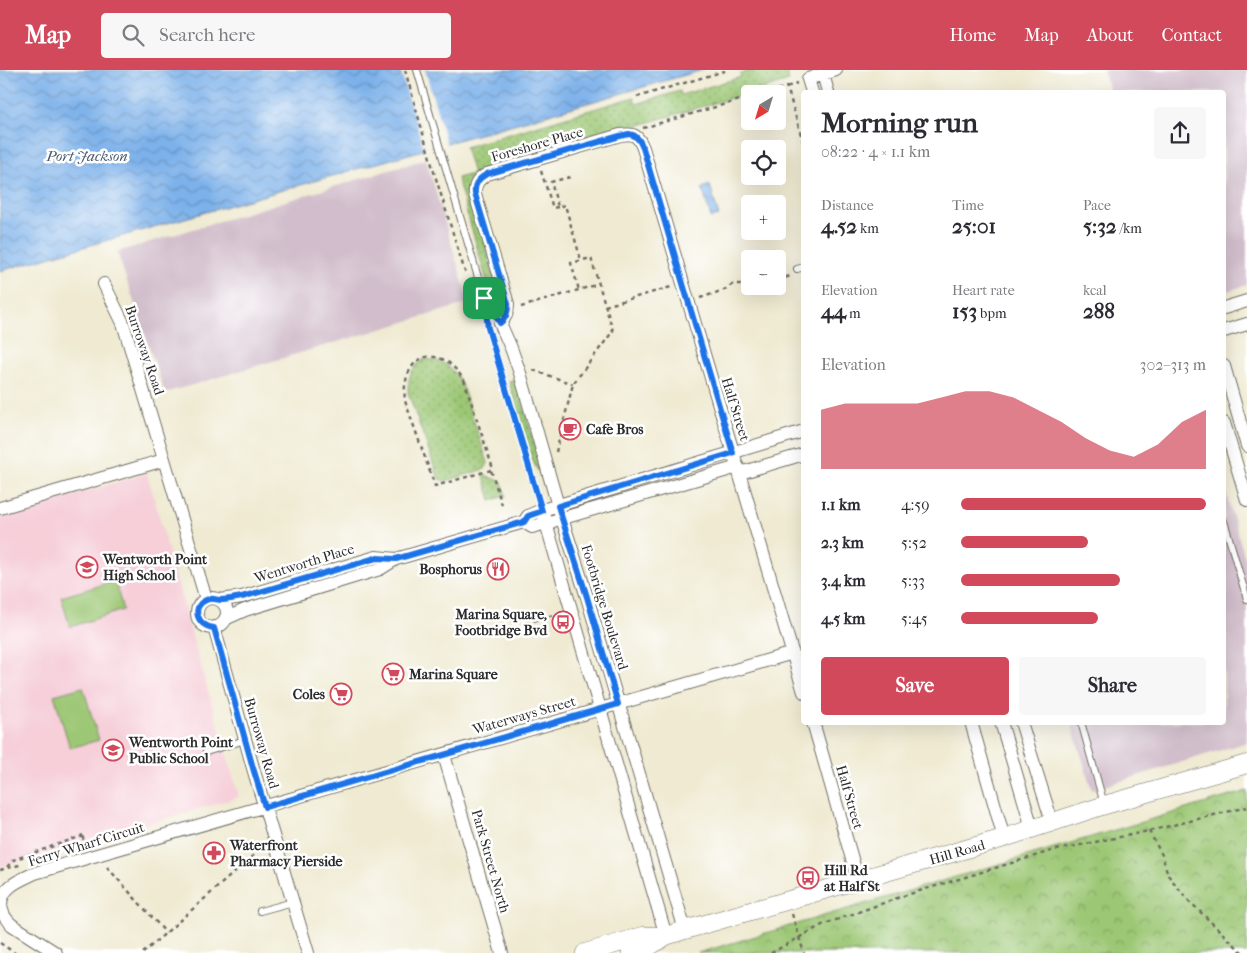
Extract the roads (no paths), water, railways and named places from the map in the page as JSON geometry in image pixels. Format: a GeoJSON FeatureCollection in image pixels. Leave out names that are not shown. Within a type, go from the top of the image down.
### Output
{"type":"FeatureCollection","features":[{"type":"Feature","properties":{"kind":"street"},"geometry":{"type":"LineString","coordinates":[[811,90],[808,79],[836,70]]}},
{"type":"Feature","properties":{"kind":"street"},"geometry":{"type":"LineString","coordinates":[[822,74],[827,90]]}},
{"type":"Feature","properties":{"kind":"street","name":"Foreshore Place"},"geometry":{"type":"LineString","coordinates":[[500,323],[506,314],[508,304],[475,194],[477,182],[487,174],[620,136],[629,134],[636,136]]}},
{"type":"Feature","properties":{"kind":"street","name":"Half Street"},"geometry":{"type":"LineString","coordinates":[[636,136],[643,148],[733,453],[797,659],[801,678]]}},
{"type":"Feature","properties":{"kind":"street","name":"Burroway Road"},"geometry":{"type":"LineString","coordinates":[[104,284],[123,323],[206,599]]}},
{"type":"Feature","properties":{"kind":"street"},"geometry":{"type":"LineString","coordinates":[[1226,307],[1247,301]]}},
{"type":"Feature","properties":{"kind":"street","name":"Footbridge Boulevard"},"geometry":{"type":"LineString","coordinates":[[500,323],[520,373],[684,930]]}},
{"type":"Feature","properties":{"kind":"street"},"geometry":{"type":"LineString","coordinates":[[1226,330],[1247,324]]}},
{"type":"Feature","properties":{"kind":"street"},"geometry":{"type":"LineString","coordinates":[[1226,373],[1247,446]]}},
{"type":"Feature","properties":{"kind":"street"},"geometry":{"type":"LineString","coordinates":[[1226,430],[1247,500]]}},
{"type":"Feature","properties":{"kind":"street"},"geometry":{"type":"LineString","coordinates":[[560,512],[801,432]]}},
{"type":"Feature","properties":{"kind":"street","name":"Wentworth Place"},"geometry":{"type":"LineString","coordinates":[[226,620],[245,610],[380,569],[396,559],[524,522],[528,516],[542,511],[560,512],[801,455]]}},
{"type":"Feature","properties":{"kind":"street"},"geometry":{"type":"LineString","coordinates":[[0,508],[164,460]]}},
{"type":"Feature","properties":{"kind":"street","name":"Footbridge Boulevard"},"geometry":{"type":"LineString","coordinates":[[542,511],[666,936]]}},
{"type":"Feature","properties":{"kind":"street","name":"Wentworth Place"},"geometry":{"type":"LineString","coordinates":[[524,522],[532,527],[546,523],[560,512]]}},
{"type":"Feature","properties":{"kind":"street","name":"Wentworth Place"},"geometry":{"type":"LineString","coordinates":[[220,600],[242,597],[376,558],[396,559]]}},
{"type":"Feature","properties":{"kind":"street"},"geometry":{"type":"LineString","coordinates":[[206,599],[220,600],[225,605],[226,620],[214,628],[205,626],[198,619],[199,605],[206,599]]}},
{"type":"Feature","properties":{"kind":"street","name":"Burroway Road"},"geometry":{"type":"LineString","coordinates":[[214,628],[308,953]]}},
{"type":"Feature","properties":{"kind":"street","name":"Waterways Street"},"geometry":{"type":"LineString","coordinates":[[265,807],[600,709],[797,659]]}},
{"type":"Feature","properties":{"kind":"street","name":"Half Street"},"geometry":{"type":"LineString","coordinates":[[813,725],[858,880]]}},
{"type":"Feature","properties":{"kind":"street"},"geometry":{"type":"LineString","coordinates":[[972,725],[1004,838]]}},
{"type":"Feature","properties":{"kind":"street"},"geometry":{"type":"LineString","coordinates":[[1002,725],[1032,828]]}},
{"type":"Feature","properties":{"kind":"street"},"geometry":{"type":"LineString","coordinates":[[1022,725],[1052,822]]}},
{"type":"Feature","properties":{"kind":"street","name":"Park Street North"},"geometry":{"type":"LineString","coordinates":[[444,754],[502,953]]}},
{"type":"Feature","properties":{"kind":"street","name":"Hill Road"},"geometry":{"type":"LineString","coordinates":[[631,953],[647,948],[666,936],[684,930],[1004,838],[1105,805],[1247,764]]}},
{"type":"Feature","properties":{"kind":"street","name":"Ferry Wharf Circuit"},"geometry":{"type":"LineString","coordinates":[[56,953],[12,925],[4,916],[1,905],[3,895],[12,885],[35,873],[265,807]]}},
{"type":"Feature","properties":{"kind":"street","name":"Hill Road"},"geometry":{"type":"LineString","coordinates":[[585,953],[643,936],[666,936]]}},
{"type":"Feature","properties":{"kind":"lane","name":"Footbridge Boulevard"},"geometry":{"type":"LineString","coordinates":[[417,70],[484,298],[488,328],[542,511]]}},
{"type":"Feature","properties":{"kind":"lane","name":"Footbridge Boulevard"},"geometry":{"type":"LineString","coordinates":[[484,298],[500,323]]}},
{"type":"Feature","properties":{"kind":"lane"},"geometry":{"type":"LineString","coordinates":[[1226,528],[1247,599]]}},
{"type":"Feature","properties":{"kind":"lane"},"geometry":{"type":"LineString","coordinates":[[1081,725],[1105,805]]}},
{"type":"Feature","properties":{"kind":"lane"},"geometry":{"type":"LineString","coordinates":[[206,752],[245,740]]}},
{"type":"Feature","properties":{"kind":"lane"},"geometry":{"type":"LineString","coordinates":[[260,911],[293,902]]}},
{"type":"Feature","properties":{"kind":"water","name":"Port Jackson"},"geometry":{"type":"Polygon","coordinates":[[[0,70],[703,70],[0,271],[0,70]]]}},
{"type":"Feature","properties":{"kind":"water"},"geometry":{"type":"Polygon","coordinates":[[[710,185],[719,216],[711,218],[702,188],[710,185]]]}},
{"type":"Feature","properties":{"kind":"place","name":"Cafe Bros"},"geometry":{"type":"Point","coordinates":[570,429]}},
{"type":"Feature","properties":{"kind":"place","name":"Wentworth Point High School"},"geometry":{"type":"Point","coordinates":[87,567]}},
{"type":"Feature","properties":{"kind":"place","name":"Bosphorus"},"geometry":{"type":"Point","coordinates":[498,569]}},
{"type":"Feature","properties":{"kind":"place","name":"Marina Square, Footbridge Bvd"},"geometry":{"type":"Point","coordinates":[563,622]}},
{"type":"Feature","properties":{"kind":"place","name":"Marina Square"},"geometry":{"type":"Point","coordinates":[393,674]}},
{"type":"Feature","properties":{"kind":"place","name":"Coles"},"geometry":{"type":"Point","coordinates":[341,694]}},
{"type":"Feature","properties":{"kind":"place","name":"Wentworth Point Public School"},"geometry":{"type":"Point","coordinates":[113,750]}},
{"type":"Feature","properties":{"kind":"place","name":"Waterfront Pharmacy Pierside"},"geometry":{"type":"Point","coordinates":[214,853]}},
{"type":"Feature","properties":{"kind":"place","name":"Hill Rd at Half St"},"geometry":{"type":"Point","coordinates":[808,878]}}]}
